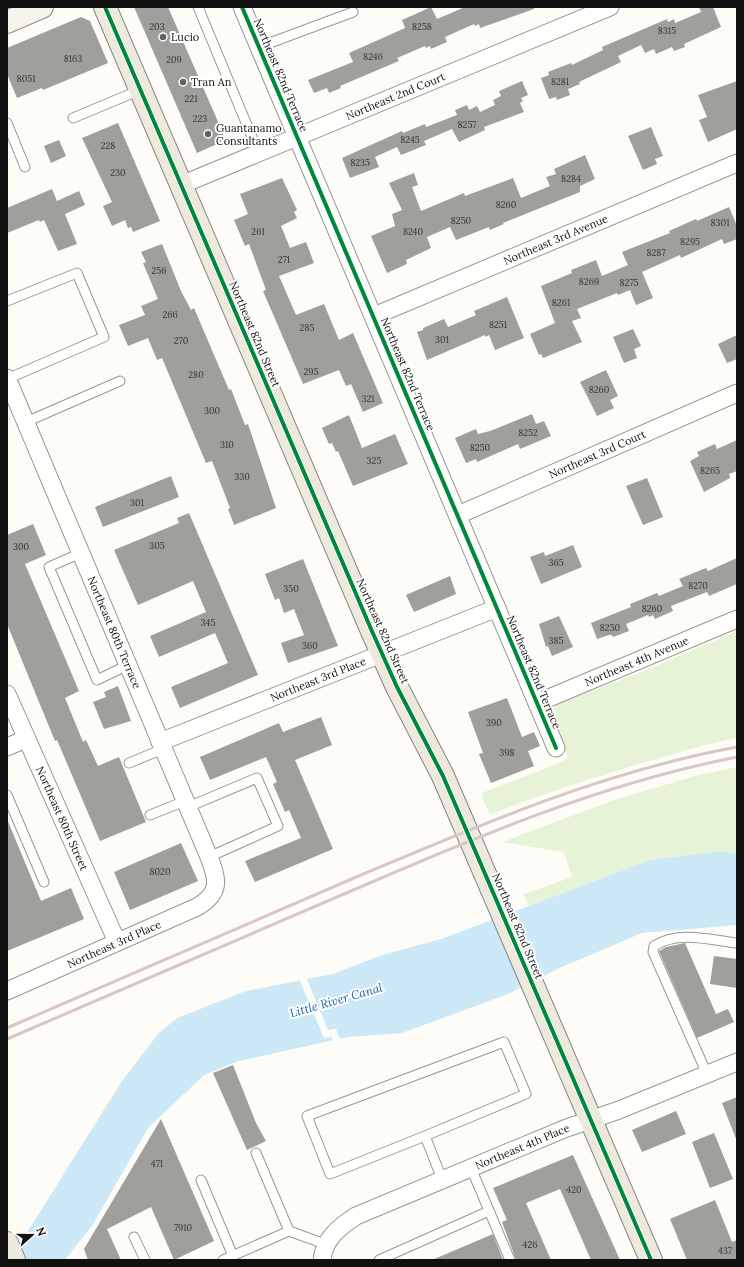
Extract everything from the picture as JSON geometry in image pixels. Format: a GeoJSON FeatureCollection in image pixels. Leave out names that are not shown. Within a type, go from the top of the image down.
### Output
{"type":"FeatureCollection","features":[{"type":"Feature","properties":{"kind":"main road"},"geometry":{"type":"LineString","coordinates":[[7,22],[42,7]]}},
{"type":"Feature","properties":{"kind":"main road","name":"Northeast 82nd Street"},"geometry":{"type":"LineString","coordinates":[[105,7],[382,653],[443,776],[502,910],[651,1260]]}},
{"type":"Feature","properties":{"kind":"street","name":"Northeast 82nd Terrace"},"geometry":{"type":"LineString","coordinates":[[242,7],[556,748]]}},
{"type":"Feature","properties":{"kind":"street","name":"Northeast 2nd Court"},"geometry":{"type":"LineString","coordinates":[[181,185],[259,154],[610,7]]}},
{"type":"Feature","properties":{"kind":"street","name":"Northeast 3rd Avenue"},"geometry":{"type":"LineString","coordinates":[[374,316],[737,163]]}},
{"type":"Feature","properties":{"kind":"street","name":"Northeast 80th Terrace"},"geometry":{"type":"LineString","coordinates":[[7,378],[209,857],[215,872],[216,889]]}},
{"type":"Feature","properties":{"kind":"street","name":"Northeast 3rd Court"},"geometry":{"type":"LineString","coordinates":[[458,515],[737,393]]}},
{"type":"Feature","properties":{"kind":"street","name":"Northeast 3rd Place"},"geometry":{"type":"LineString","coordinates":[[162,746],[382,653],[497,608]]}},
{"type":"Feature","properties":{"kind":"street","name":"Northeast 4th Avenue"},"geometry":{"type":"LineString","coordinates":[[537,702],[737,619]]}},
{"type":"Feature","properties":{"kind":"street","name":"Northeast 80th Street"},"geometry":{"type":"LineString","coordinates":[[7,694],[117,942]]}},
{"type":"Feature","properties":{"kind":"street"},"geometry":{"type":"LineString","coordinates":[[7,747],[26,739]]}},
{"type":"Feature","properties":{"kind":"street","name":"Northeast 3rd Place"},"geometry":{"type":"LineString","coordinates":[[7,991],[197,907],[210,898],[216,889]]}},
{"type":"Feature","properties":{"kind":"street","name":"Northeast 4th Place"},"geometry":{"type":"LineString","coordinates":[[323,1252],[332,1235],[356,1216],[564,1129],[619,1110],[737,1062]]}},
{"type":"Feature","properties":{"kind":"lane"},"geometry":{"type":"LineString","coordinates":[[198,7],[259,154]]}},
{"type":"Feature","properties":{"kind":"lane"},"geometry":{"type":"LineString","coordinates":[[259,47],[353,12]]}},
{"type":"Feature","properties":{"kind":"lane"},"geometry":{"type":"LineString","coordinates":[[74,118],[140,90]]}},
{"type":"Feature","properties":{"kind":"lane"},"geometry":{"type":"LineString","coordinates":[[7,123],[25,167]]}},
{"type":"Feature","properties":{"kind":"lane"},"geometry":{"type":"LineString","coordinates":[[7,301],[76,273],[104,337],[7,378]]}},
{"type":"Feature","properties":{"kind":"lane"},"geometry":{"type":"LineString","coordinates":[[26,422],[120,381]]}},
{"type":"Feature","properties":{"kind":"lane"},"geometry":{"type":"LineString","coordinates":[[81,553],[49,567],[97,680],[128,665]]}},
{"type":"Feature","properties":{"kind":"lane"},"geometry":{"type":"LineString","coordinates":[[129,763],[162,746]]}},
{"type":"Feature","properties":{"kind":"lane"},"geometry":{"type":"LineString","coordinates":[[150,815],[186,804],[257,778],[278,826],[209,857]]}},
{"type":"Feature","properties":{"kind":"lane"},"geometry":{"type":"LineString","coordinates":[[7,795],[44,882]]}},
{"type":"Feature","properties":{"kind":"lane"},"geometry":{"type":"LineString","coordinates":[[706,1074],[653,952],[654,946],[659,942],[688,936],[737,943]]}},
{"type":"Feature","properties":{"kind":"lane"},"geometry":{"type":"LineString","coordinates":[[504,1042],[526,1094],[424,1136],[330,1174],[307,1116],[504,1042]]}},
{"type":"Feature","properties":{"kind":"lane"},"geometry":{"type":"LineString","coordinates":[[424,1136],[442,1179]]}},
{"type":"Feature","properties":{"kind":"lane"},"geometry":{"type":"LineString","coordinates":[[256,1153],[289,1231],[323,1252]]}},
{"type":"Feature","properties":{"kind":"lane"},"geometry":{"type":"LineString","coordinates":[[471,1168],[510,1260]]}},
{"type":"Feature","properties":{"kind":"lane"},"geometry":{"type":"LineString","coordinates":[[202,1180],[233,1256]]}},
{"type":"Feature","properties":{"kind":"lane"},"geometry":{"type":"LineString","coordinates":[[379,1260],[489,1211]]}},
{"type":"Feature","properties":{"kind":"lane"},"geometry":{"type":"LineString","coordinates":[[223,1260],[289,1231]]}},
{"type":"Feature","properties":{"kind":"lane"},"geometry":{"type":"LineString","coordinates":[[134,1237],[145,1260]]}},
{"type":"Feature","properties":{"kind":"green space"},"geometry":{"type":"Polygon","coordinates":[[[737,631],[737,738],[691,749],[606,774],[548,793],[490,815],[482,797],[484,792],[555,765],[568,758],[551,711],[557,704],[639,673],[737,631]]]}},
{"type":"Feature","properties":{"kind":"green space"},"geometry":{"type":"Polygon","coordinates":[[[737,767],[737,853],[719,851],[650,860],[528,906],[524,894],[572,877],[564,852],[502,842],[617,799],[695,776],[737,767]]]}},
{"type":"Feature","properties":{"kind":"water","name":"Little River Canal"},"geometry":{"type":"Polygon","coordinates":[[[719,851],[737,853],[737,925],[642,933],[562,967],[508,994],[402,1033],[348,1037],[239,1061],[204,1075],[148,1128],[92,1226],[65,1260],[7,1260],[28,1231],[122,1081],[158,1034],[177,1018],[246,991],[333,974],[379,956],[441,939],[650,860],[719,851]]]}},
{"type":"Feature","properties":{"kind":"pier"},"geometry":{"type":"Polygon","coordinates":[[[306,977],[328,1030],[336,1029],[340,1039],[333,1041],[332,1037],[324,1038],[299,979],[306,977]]]}},
{"type":"Feature","properties":{"kind":"building"},"geometry":{"type":"Polygon","coordinates":[[[134,7],[168,7],[226,140],[197,153],[134,7]]]}},
{"type":"Feature","properties":{"kind":"building"},"geometry":{"type":"Polygon","coordinates":[[[431,7],[437,19],[465,7],[534,7],[534,9],[480,28],[479,24],[475,26],[474,24],[445,37],[447,42],[431,49],[430,46],[426,48],[425,46],[397,58],[399,61],[340,86],[341,88],[329,93],[327,88],[314,93],[308,80],[353,62],[349,53],[405,28],[402,20],[431,7]]]}},
{"type":"Feature","properties":{"kind":"building"},"geometry":{"type":"Polygon","coordinates":[[[699,7],[713,7],[721,27],[684,44],[685,47],[674,51],[672,47],[656,54],[654,49],[645,53],[641,45],[618,56],[621,62],[579,82],[580,84],[568,89],[570,95],[557,100],[556,97],[549,99],[541,78],[549,75],[548,72],[571,63],[572,65],[603,50],[602,47],[667,19],[668,22],[674,19],[675,23],[701,12],[699,7]]]}},
{"type":"Feature","properties":{"kind":"building"},"geometry":{"type":"Polygon","coordinates":[[[81,17],[90,21],[108,63],[43,90],[42,88],[17,98],[7,74],[7,48],[81,17]]]}},
{"type":"Feature","properties":{"kind":"building"},"geometry":{"type":"Polygon","coordinates":[[[522,81],[528,95],[521,98],[523,101],[520,103],[524,112],[484,127],[485,130],[459,142],[452,129],[424,141],[426,145],[401,155],[397,147],[375,157],[379,167],[350,178],[342,158],[402,131],[403,133],[425,124],[426,127],[457,115],[455,110],[467,105],[469,110],[477,106],[480,112],[495,105],[493,100],[501,96],[499,91],[522,81]]]}},
{"type":"Feature","properties":{"kind":"building"},"geometry":{"type":"Polygon","coordinates":[[[737,81],[737,129],[708,142],[699,120],[707,117],[698,95],[737,81]]]}},
{"type":"Feature","properties":{"kind":"building"},"geometry":{"type":"Polygon","coordinates":[[[118,123],[160,221],[133,232],[131,227],[128,228],[125,220],[112,226],[103,206],[112,202],[82,138],[118,123]]]}},
{"type":"Feature","properties":{"kind":"building"},"geometry":{"type":"Polygon","coordinates":[[[651,127],[663,156],[655,159],[657,164],[643,170],[628,136],[651,127]]]}},
{"type":"Feature","properties":{"kind":"building"},"geometry":{"type":"Polygon","coordinates":[[[59,140],[66,156],[51,163],[44,146],[59,140]]]}},
{"type":"Feature","properties":{"kind":"building"},"geometry":{"type":"Polygon","coordinates":[[[585,155],[595,179],[580,186],[580,192],[503,223],[504,224],[490,230],[489,227],[456,240],[450,227],[427,237],[431,248],[406,260],[407,264],[387,273],[371,236],[395,226],[392,214],[402,210],[389,183],[414,173],[418,185],[412,187],[421,211],[464,193],[465,196],[513,178],[521,198],[550,186],[546,177],[556,174],[554,169],[585,155]]]}},
{"type":"Feature","properties":{"kind":"building"},"geometry":{"type":"Polygon","coordinates":[[[282,178],[297,210],[294,212],[297,218],[281,226],[290,248],[306,242],[314,263],[279,276],[296,315],[324,304],[339,340],[353,333],[383,403],[363,412],[351,384],[346,386],[339,370],[303,384],[263,291],[266,290],[249,244],[245,246],[234,220],[248,214],[240,194],[282,178]]]}},
{"type":"Feature","properties":{"kind":"building"},"geometry":{"type":"Polygon","coordinates":[[[52,189],[57,201],[79,191],[85,205],[65,214],[77,244],[58,251],[44,220],[40,222],[39,220],[7,233],[7,208],[52,189]]]}},
{"type":"Feature","properties":{"kind":"building"},"geometry":{"type":"Polygon","coordinates":[[[729,207],[737,226],[737,239],[724,244],[722,239],[681,258],[680,255],[642,272],[653,298],[636,305],[630,290],[618,295],[617,293],[577,309],[581,318],[572,321],[582,342],[543,358],[541,354],[539,355],[530,334],[555,323],[541,286],[572,273],[571,270],[596,260],[602,276],[628,265],[622,252],[670,233],[669,231],[696,219],[697,221],[729,207]]]}},
{"type":"Feature","properties":{"kind":"building"},"geometry":{"type":"Polygon","coordinates":[[[162,244],[181,291],[191,310],[194,308],[229,390],[231,389],[245,425],[248,424],[276,508],[234,525],[228,509],[230,508],[212,461],[206,463],[162,358],[157,360],[148,338],[128,346],[119,325],[145,315],[141,306],[158,299],[143,263],[146,262],[141,252],[162,244]]]}},
{"type":"Feature","properties":{"kind":"building"},"geometry":{"type":"Polygon","coordinates":[[[507,297],[524,338],[495,350],[489,335],[486,337],[485,335],[427,360],[417,332],[444,319],[448,327],[476,315],[474,311],[507,297]]]}},
{"type":"Feature","properties":{"kind":"building"},"geometry":{"type":"Polygon","coordinates":[[[633,329],[641,346],[634,349],[637,358],[624,363],[613,337],[633,329]]]}},
{"type":"Feature","properties":{"kind":"building"},"geometry":{"type":"Polygon","coordinates":[[[737,335],[737,359],[727,363],[718,344],[737,335]]]}},
{"type":"Feature","properties":{"kind":"building"},"geometry":{"type":"Polygon","coordinates":[[[606,370],[618,396],[610,400],[614,408],[597,416],[580,382],[606,370]]]}},
{"type":"Feature","properties":{"kind":"building"},"geometry":{"type":"Polygon","coordinates":[[[532,414],[536,424],[544,421],[551,436],[520,449],[518,444],[477,462],[476,459],[466,463],[455,438],[476,429],[478,434],[490,431],[532,414]]]}},
{"type":"Feature","properties":{"kind":"building"},"geometry":{"type":"Polygon","coordinates":[[[349,415],[362,448],[395,434],[408,464],[353,486],[338,451],[336,452],[332,443],[329,444],[322,428],[349,415]]]}},
{"type":"Feature","properties":{"kind":"building"},"geometry":{"type":"Polygon","coordinates":[[[737,440],[737,471],[729,474],[730,478],[704,492],[690,461],[699,456],[697,452],[715,444],[717,449],[737,440]]]}},
{"type":"Feature","properties":{"kind":"building"},"geometry":{"type":"Polygon","coordinates":[[[171,476],[179,497],[103,527],[95,507],[171,476]]]}},
{"type":"Feature","properties":{"kind":"building"},"geometry":{"type":"Polygon","coordinates":[[[647,478],[663,517],[643,525],[626,486],[647,478]]]}},
{"type":"Feature","properties":{"kind":"building"},"geometry":{"type":"Polygon","coordinates":[[[189,513],[258,675],[180,708],[171,687],[228,663],[215,633],[159,657],[150,636],[206,612],[193,581],[138,605],[114,550],[179,523],[177,518],[189,513]]]}},
{"type":"Feature","properties":{"kind":"building"},"geometry":{"type":"Polygon","coordinates":[[[33,524],[46,555],[25,564],[79,691],[65,698],[83,742],[86,740],[98,766],[119,757],[146,822],[100,841],[57,740],[55,741],[7,624],[7,535],[33,524]]]}},
{"type":"Feature","properties":{"kind":"building"},"geometry":{"type":"Polygon","coordinates":[[[573,545],[582,567],[541,584],[530,557],[544,552],[545,556],[573,545]]]}},
{"type":"Feature","properties":{"kind":"building"},"geometry":{"type":"Polygon","coordinates":[[[737,558],[737,584],[709,596],[707,592],[671,606],[673,611],[655,619],[653,615],[649,617],[648,615],[626,624],[629,631],[613,637],[612,635],[609,635],[597,639],[591,623],[631,607],[630,604],[657,593],[659,596],[683,586],[679,579],[706,568],[708,571],[737,558]]]}},
{"type":"Feature","properties":{"kind":"building"},"geometry":{"type":"Polygon","coordinates":[[[303,559],[338,646],[288,663],[281,643],[304,635],[294,609],[284,613],[279,598],[275,600],[265,574],[303,559]]]}},
{"type":"Feature","properties":{"kind":"building"},"geometry":{"type":"Polygon","coordinates":[[[450,576],[456,594],[414,612],[406,595],[450,576]]]}},
{"type":"Feature","properties":{"kind":"building"},"geometry":{"type":"Polygon","coordinates":[[[559,616],[573,647],[552,656],[548,646],[546,647],[539,624],[559,616]]]}},
{"type":"Feature","properties":{"kind":"building"},"geometry":{"type":"Polygon","coordinates":[[[118,686],[131,721],[104,729],[93,702],[106,697],[104,692],[118,686]]]}},
{"type":"Feature","properties":{"kind":"building"},"geometry":{"type":"Polygon","coordinates":[[[507,698],[522,737],[534,732],[540,746],[528,751],[534,766],[491,783],[479,754],[483,753],[468,712],[507,698]]]}},
{"type":"Feature","properties":{"kind":"building"},"geometry":{"type":"Polygon","coordinates":[[[321,717],[332,745],[295,760],[333,849],[255,882],[245,861],[301,838],[289,810],[285,812],[273,784],[277,782],[266,757],[210,780],[200,757],[279,723],[283,732],[321,717]]]}},
{"type":"Feature","properties":{"kind":"building"},"geometry":{"type":"Polygon","coordinates":[[[7,819],[41,901],[71,888],[84,919],[7,951],[7,819]]]}},
{"type":"Feature","properties":{"kind":"building"},"geometry":{"type":"Polygon","coordinates":[[[181,843],[198,881],[130,910],[114,872],[181,843]]]}},
{"type":"Feature","properties":{"kind":"building"},"geometry":{"type":"Polygon","coordinates":[[[685,943],[716,1014],[728,1009],[734,1022],[697,1038],[659,951],[666,947],[685,943]]]}},
{"type":"Feature","properties":{"kind":"building"},"geometry":{"type":"Polygon","coordinates":[[[714,956],[737,959],[737,988],[710,984],[714,956]]]}},
{"type":"Feature","properties":{"kind":"building"},"geometry":{"type":"Polygon","coordinates":[[[233,1065],[256,1123],[266,1141],[247,1150],[213,1073],[233,1065]]]}},
{"type":"Feature","properties":{"kind":"building"},"geometry":{"type":"Polygon","coordinates":[[[737,1097],[737,1139],[736,1139],[722,1103],[737,1097]]]}},
{"type":"Feature","properties":{"kind":"building"},"geometry":{"type":"Polygon","coordinates":[[[676,1111],[686,1134],[642,1152],[632,1130],[676,1111]]]}},
{"type":"Feature","properties":{"kind":"building"},"geometry":{"type":"Polygon","coordinates":[[[161,1119],[214,1241],[174,1260],[151,1207],[107,1229],[121,1260],[88,1260],[84,1249],[161,1119]]]}},
{"type":"Feature","properties":{"kind":"building"},"geometry":{"type":"Polygon","coordinates":[[[714,1133],[733,1179],[710,1188],[692,1142],[714,1133]]]}},
{"type":"Feature","properties":{"kind":"building"},"geometry":{"type":"Polygon","coordinates":[[[573,1155],[620,1260],[591,1260],[560,1189],[526,1203],[551,1260],[516,1260],[502,1222],[507,1220],[493,1188],[573,1155]]]}},
{"type":"Feature","properties":{"kind":"building"},"geometry":{"type":"Polygon","coordinates":[[[715,1200],[732,1242],[737,1240],[737,1260],[687,1260],[670,1219],[715,1200]]]}},
{"type":"Feature","properties":{"kind":"building"},"geometry":{"type":"Polygon","coordinates":[[[493,1234],[503,1260],[432,1260],[493,1234]]]}},
{"type":"Feature","properties":{"kind":"railway"},"geometry":{"type":"LineString","coordinates":[[7,1028],[317,894],[499,818],[593,784],[688,757],[737,747]]}},
{"type":"Feature","properties":{"kind":"railway"},"geometry":{"type":"LineString","coordinates":[[7,1039],[404,868],[497,830],[544,812],[639,781],[737,757]]}},
{"type":"Feature","properties":{"kind":"cycle path"},"geometry":{"type":"LineString","coordinates":[[105,7],[371,629],[397,687],[443,776],[651,1260]]}},
{"type":"Feature","properties":{"kind":"cycle path"},"geometry":{"type":"LineString","coordinates":[[242,7],[556,748]]}},
{"type":"Feature","properties":{"kind":"place","name":"Lucio"},"geometry":{"type":"Point","coordinates":[163,37]}},
{"type":"Feature","properties":{"kind":"place","name":"Tran An"},"geometry":{"type":"Point","coordinates":[183,82]}},
{"type":"Feature","properties":{"kind":"place","name":"Guantanamo Consultants"},"geometry":{"type":"Point","coordinates":[208,134]}}]}
